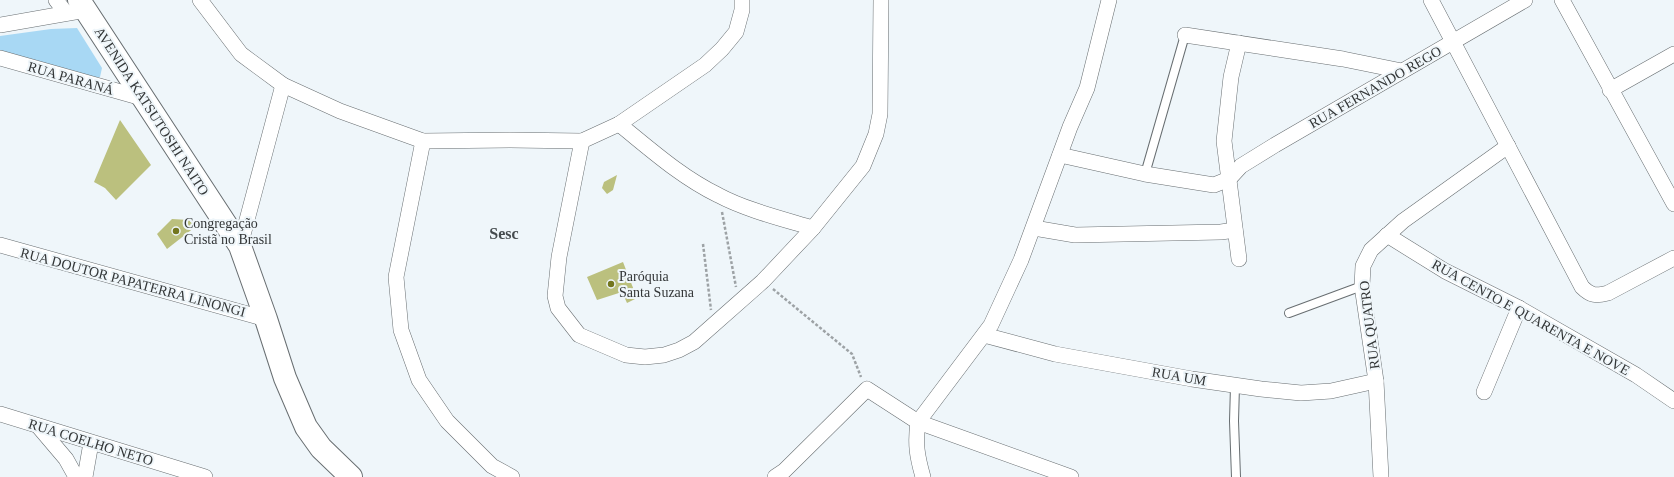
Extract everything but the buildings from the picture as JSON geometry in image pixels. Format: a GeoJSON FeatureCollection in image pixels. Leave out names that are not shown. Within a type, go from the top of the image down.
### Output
{"type":"FeatureCollection","features":[{"type":"Feature","properties":{"kind":"main road","name":"AVENIDA KATSUTOSHI NAITO"},"geometry":{"type":"LineString","coordinates":[[77,8],[187,163],[240,246],[285,378],[306,427],[321,448],[351,477]]}},
{"type":"Feature","properties":{"kind":"street"},"geometry":{"type":"LineString","coordinates":[[56,0],[77,8]]}},
{"type":"Feature","properties":{"kind":"street"},"geometry":{"type":"LineString","coordinates":[[200,0],[241,54],[283,85],[340,111],[423,141],[582,141],[619,124],[705,65],[722,49],[736,32],[742,10],[742,0]]}},
{"type":"Feature","properties":{"kind":"street"},"geometry":{"type":"LineString","coordinates":[[582,141],[559,258],[555,296],[558,308],[579,335],[626,355],[645,356],[664,354],[679,350],[694,342],[763,281],[813,228],[863,166],[876,134],[880,114],[881,0]]}},
{"type":"Feature","properties":{"kind":"street"},"geometry":{"type":"LineString","coordinates":[[923,477],[916,440],[918,422],[991,325],[1021,260],[1070,127],[1087,88],[1109,0]]}},
{"type":"Feature","properties":{"kind":"street"},"geometry":{"type":"LineString","coordinates":[[1431,0],[1582,287],[1589,294],[1596,296],[1608,293],[1674,258]]}},
{"type":"Feature","properties":{"kind":"street","name":"RUA FERNANDO REGO"},"geometry":{"type":"LineString","coordinates":[[1229,179],[1241,166],[1256,156],[1526,0]]}},
{"type":"Feature","properties":{"kind":"street"},"geometry":{"type":"LineString","coordinates":[[1562,0],[1610,90],[1674,204]]}},
{"type":"Feature","properties":{"kind":"street"},"geometry":{"type":"LineString","coordinates":[[0,25],[77,8]]}},
{"type":"Feature","properties":{"kind":"street"},"geometry":{"type":"LineString","coordinates":[[1185,34],[1343,59],[1402,71]]}},
{"type":"Feature","properties":{"kind":"street"},"geometry":{"type":"LineString","coordinates":[[1239,42],[1231,77],[1224,141],[1239,259]]}},
{"type":"Feature","properties":{"kind":"street"},"geometry":{"type":"LineString","coordinates":[[1610,90],[1674,54]]}},
{"type":"Feature","properties":{"kind":"street","name":"RUA PARANÁ"},"geometry":{"type":"LineString","coordinates":[[0,58],[142,98]]}},
{"type":"Feature","properties":{"kind":"street"},"geometry":{"type":"LineString","coordinates":[[240,246],[283,85]]}},
{"type":"Feature","properties":{"kind":"street"},"geometry":{"type":"LineString","coordinates":[[619,124],[689,179],[718,196],[764,213],[813,228]]}},
{"type":"Feature","properties":{"kind":"street"},"geometry":{"type":"LineString","coordinates":[[423,141],[396,277],[401,330],[419,380],[447,421],[492,466],[512,477]]}},
{"type":"Feature","properties":{"kind":"street","name":"RUA QUATRO"},"geometry":{"type":"LineString","coordinates":[[1381,477],[1376,382],[1362,286],[1363,266],[1371,250],[1403,221],[1508,146]]}},
{"type":"Feature","properties":{"kind":"street"},"geometry":{"type":"LineString","coordinates":[[1060,155],[1145,174],[1206,185],[1214,185],[1229,179]]}},
{"type":"Feature","properties":{"kind":"street"},"geometry":{"type":"LineString","coordinates":[[1034,228],[1075,235],[1221,232],[1235,230]]}},
{"type":"Feature","properties":{"kind":"street","name":"RUA CENTO E QUARENTA E NOVE"},"geometry":{"type":"LineString","coordinates":[[1387,235],[1445,271],[1519,308],[1636,375],[1674,401]]}},
{"type":"Feature","properties":{"kind":"street","name":"RUA DOUTOR PAPATERRA LINONGI"},"geometry":{"type":"LineString","coordinates":[[0,245],[266,319]]}},
{"type":"Feature","properties":{"kind":"street"},"geometry":{"type":"LineString","coordinates":[[1484,392],[1519,308]]}},
{"type":"Feature","properties":{"kind":"street","name":"RUA UM"},"geometry":{"type":"LineString","coordinates":[[984,335],[1056,354],[1235,386],[1301,393],[1331,391],[1376,382]]}},
{"type":"Feature","properties":{"kind":"street"},"geometry":{"type":"LineString","coordinates":[[775,477],[784,471],[866,389],[918,422],[1071,477]]}},
{"type":"Feature","properties":{"kind":"street","name":"RUA COELHO NETO"},"geometry":{"type":"LineString","coordinates":[[0,414],[205,477]]}},
{"type":"Feature","properties":{"kind":"street"},"geometry":{"type":"LineString","coordinates":[[38,426],[66,459],[76,477]]}},
{"type":"Feature","properties":{"kind":"street"},"geometry":{"type":"LineString","coordinates":[[85,477],[91,443]]}},
{"type":"Feature","properties":{"kind":"lane"},"geometry":{"type":"LineString","coordinates":[[1145,174],[1185,34]]}},
{"type":"Feature","properties":{"kind":"lane"},"geometry":{"type":"LineString","coordinates":[[1289,313],[1362,286]]}},
{"type":"Feature","properties":{"kind":"lane"},"geometry":{"type":"LineString","coordinates":[[1235,386],[1234,421],[1236,477]]}},
{"type":"Feature","properties":{"kind":"path"},"geometry":{"type":"LineString","coordinates":[[721,207],[737,292]]}},
{"type":"Feature","properties":{"kind":"path"},"geometry":{"type":"LineString","coordinates":[[703,244],[711,316]]}},
{"type":"Feature","properties":{"kind":"path"},"geometry":{"type":"LineString","coordinates":[[763,281],[852,354],[866,389]]}},
{"type":"Feature","properties":{"kind":"shaded area"},"geometry":{"type":"Polygon","coordinates":[[[77,28],[102,68],[100,77],[95,78],[0,51],[0,36],[51,29],[77,28]]]}},
{"type":"Feature","properties":{"kind":"place","name":"Congregação Cristã no Brasil"},"geometry":{"type":"Point","coordinates":[176,231]}},
{"type":"Feature","properties":{"kind":"place","name":"Paróquia Santa Suzana"},"geometry":{"type":"Point","coordinates":[611,284]}},
{"type":"Feature","properties":{"kind":"district","name":"Sesc"},"geometry":{"type":"Point","coordinates":[504,233]}}]}
